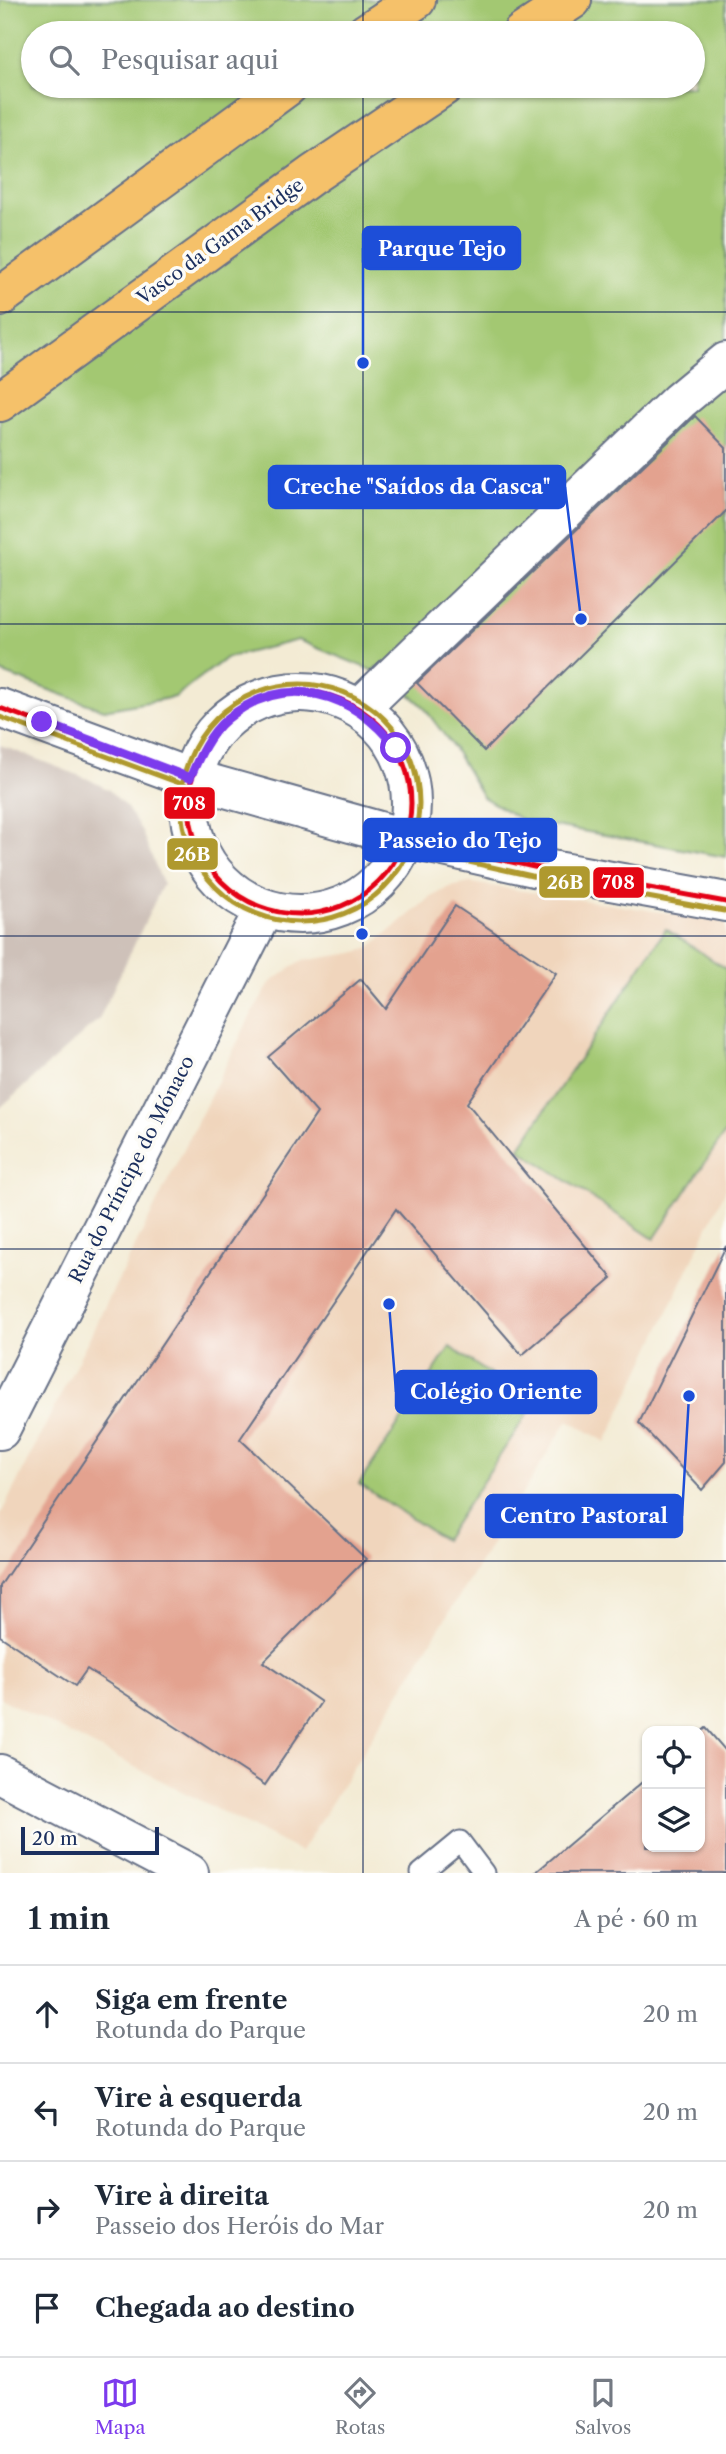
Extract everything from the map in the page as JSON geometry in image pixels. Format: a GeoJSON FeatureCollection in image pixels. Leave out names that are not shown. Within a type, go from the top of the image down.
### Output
{"type":"FeatureCollection","features":[{"type":"Feature","properties":{"kind":"highway"},"geometry":{"type":"LineString","coordinates":[[384,21],[416,0]]}},
{"type":"Feature","properties":{"kind":"highway"},"geometry":{"type":"LineString","coordinates":[[541,21],[572,0]]}},
{"type":"Feature","properties":{"kind":"highway"},"geometry":{"type":"LineString","coordinates":[[0,298],[272,98]]}},
{"type":"Feature","properties":{"kind":"highway","name":"Vasco da Gama Bridge"},"geometry":{"type":"LineString","coordinates":[[0,402],[312,175],[426,98]]}},
{"type":"Feature","properties":{"kind":"street"},"geometry":{"type":"LineString","coordinates":[[359,709],[679,401],[726,362]]}},
{"type":"Feature","properties":{"kind":"street"},"geometry":{"type":"LineString","coordinates":[[306,692],[334,698],[359,709],[380,727],[396,748],[407,774],[411,801],[408,839],[384,875],[366,892],[341,905],[316,912],[290,914],[264,909],[231,890],[216,877],[200,853],[190,825],[190,778],[207,742],[226,720],[250,704],[277,695],[306,692]]}},
{"type":"Feature","properties":{"kind":"street"},"geometry":{"type":"LineString","coordinates":[[0,708],[190,778],[408,839],[534,867],[726,902]]}},
{"type":"Feature","properties":{"kind":"street","name":"Rua do Príncipe do Mónaco"},"geometry":{"type":"LineString","coordinates":[[3,1419],[264,909]]}},
{"type":"Feature","properties":{"kind":"street"},"geometry":{"type":"LineString","coordinates":[[0,1774],[189,1873]]}},
{"type":"Feature","properties":{"kind":"lane"},"geometry":{"type":"LineString","coordinates":[[421,1873],[460,1841],[484,1873]]}},
{"type":"Feature","properties":{"kind":"shaded area"},"geometry":{"type":"Polygon","coordinates":[[[0,745],[88,779],[109,790],[127,808],[141,830],[163,884],[99,1019],[0,1108],[0,745]]]}},
{"type":"Feature","properties":{"kind":"shaded area"},"geometry":{"type":"Polygon","coordinates":[[[471,883],[726,922],[726,1189],[606,1442],[568,1420],[301,1852],[0,1698],[0,1516],[250,1017],[271,982],[301,961],[354,953],[370,947],[431,897],[450,887],[471,883]]]}},
{"type":"Feature","properties":{"kind":"green space"},"geometry":{"type":"Polygon","coordinates":[[[0,0],[726,0],[726,857],[522,820],[483,797],[451,744],[422,705],[391,678],[298,640],[226,658],[175,697],[104,710],[0,672],[0,0]]]}},
{"type":"Feature","properties":{"kind":"green space"},"geometry":{"type":"Polygon","coordinates":[[[666,929],[726,969],[726,1131],[654,1239],[519,1149],[666,929]]]}},
{"type":"Feature","properties":{"kind":"green space"},"geometry":{"type":"Polygon","coordinates":[[[450,1347],[534,1404],[444,1540],[359,1484],[450,1347]]]}},
{"type":"Feature","properties":{"kind":"building"},"geometry":{"type":"Polygon","coordinates":[[[695,416],[726,448],[726,511],[484,751],[417,683],[695,416]]]}},
{"type":"Feature","properties":{"kind":"building"},"geometry":{"type":"Polygon","coordinates":[[[455,906],[556,973],[467,1103],[612,1278],[522,1355],[396,1209],[240,1439],[366,1559],[263,1662],[321,1702],[265,1785],[87,1669],[75,1686],[0,1636],[0,1586],[317,1113],[268,1057],[361,979],[386,1009],[455,906]]]}},
{"type":"Feature","properties":{"kind":"building"},"geometry":{"type":"Polygon","coordinates":[[[726,1246],[726,1462],[702,1490],[639,1423],[726,1246]]]}},
{"type":"Feature","properties":{"kind":"building"},"geometry":{"type":"Polygon","coordinates":[[[705,1729],[726,1751],[726,1873],[535,1873],[642,1782],[642,1852],[705,1852],[705,1729]]]}},
{"type":"Feature","properties":{"kind":"transit line","name":"26B"},"geometry":{"type":"LineString","coordinates":[[288,684],[312,684],[335,689],[356,698],[376,711],[392,727],[414,768],[419,803],[417,826],[410,849],[392,879],[376,895],[335,917],[312,922],[288,922],[265,917],[244,908],[224,895],[208,879],[186,838],[181,815],[181,791],[186,768],[195,747],[208,727],[224,711],[265,689],[288,684]]}},
{"type":"Feature","properties":{"kind":"transit line","name":"708"},"geometry":{"type":"LineString","coordinates":[[300,692],[332,697],[352,705],[370,717],[386,733],[398,751],[406,771],[411,803],[406,835],[398,855],[386,873],[370,889],[352,901],[332,909],[300,914],[268,909],[248,901],[230,889],[214,873],[202,855],[194,835],[189,803],[194,771],[202,751],[214,733],[230,717],[248,705],[268,697],[300,692]]}},
{"type":"Feature","properties":{"kind":"transit line","name":"708"},"geometry":{"type":"LineString","coordinates":[[0,708],[190,778]]}},
{"type":"Feature","properties":{"kind":"transit line","name":"26B"},"geometry":{"type":"LineString","coordinates":[[0,717],[187,786]]}},
{"type":"Feature","properties":{"kind":"transit line","name":"708"},"geometry":{"type":"LineString","coordinates":[[408,839],[534,867],[726,902]]}},
{"type":"Feature","properties":{"kind":"transit line","name":"26B"},"geometry":{"type":"LineString","coordinates":[[406,848],[532,876],[724,911]]}},
{"type":"Feature","properties":{"kind":"place","name":"Parque Tejo"},"geometry":{"type":"Point","coordinates":[363,363]}},
{"type":"Feature","properties":{"kind":"place","name":"Creche \"Saídos da Casca\""},"geometry":{"type":"Point","coordinates":[581,619]}},
{"type":"Feature","properties":{"kind":"place","name":"Passeio do Tejo"},"geometry":{"type":"Point","coordinates":[362,934]}},
{"type":"Feature","properties":{"kind":"place","name":"Colégio Oriente"},"geometry":{"type":"Point","coordinates":[389,1304]}},
{"type":"Feature","properties":{"kind":"place","name":"Centro Pastoral"},"geometry":{"type":"Point","coordinates":[689,1396]}},
{"type":"Feature","properties":{"kind":"route"},"geometry":{"type":"LineString","coordinates":[[42,722],[190,778],[200,753],[226,720],[250,704],[277,695],[306,692],[334,698],[359,709],[380,727],[396,748]]}}]}
